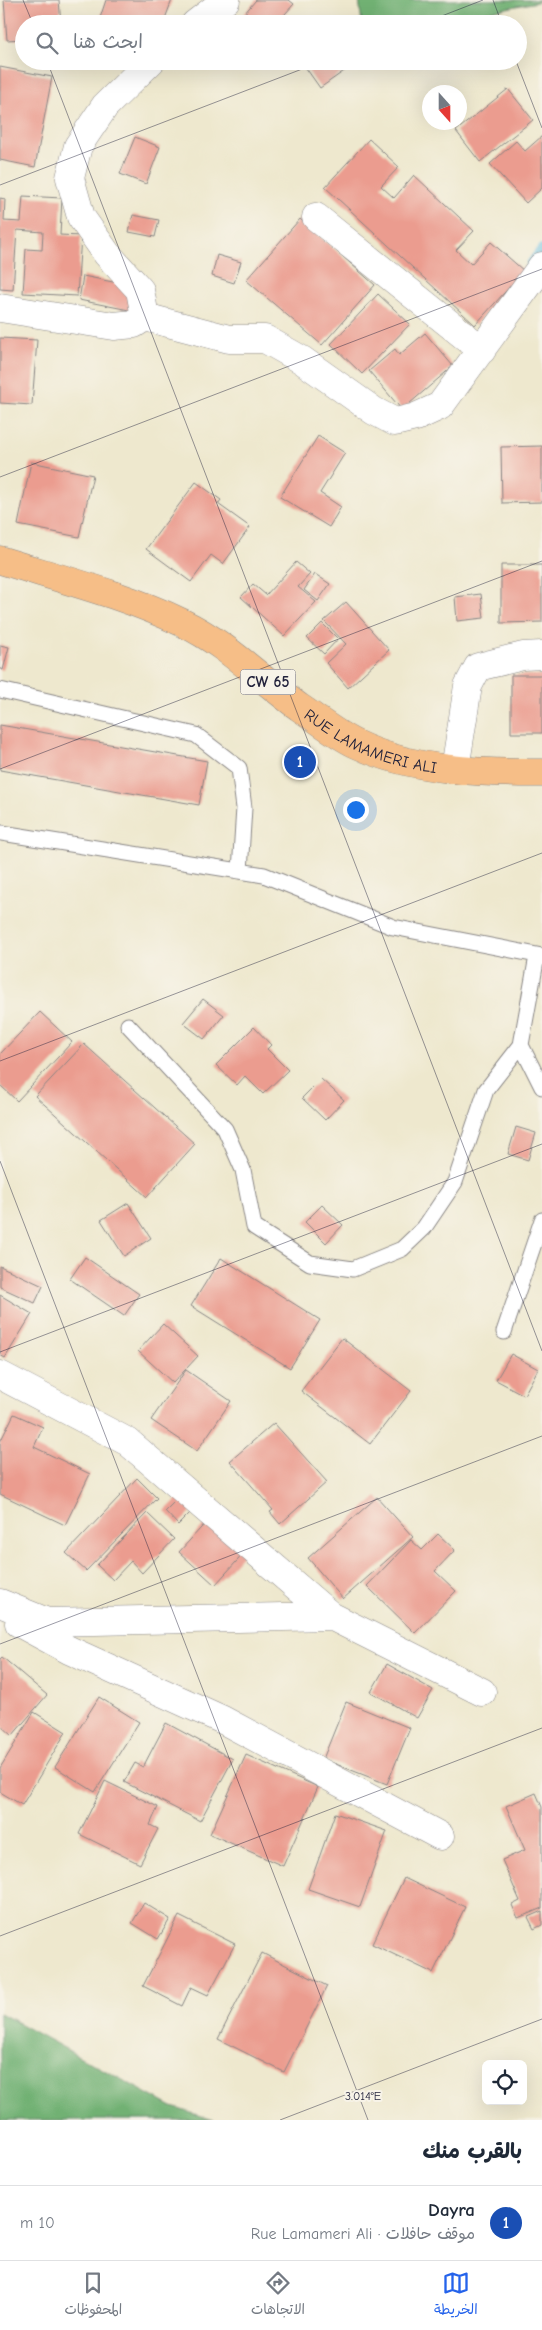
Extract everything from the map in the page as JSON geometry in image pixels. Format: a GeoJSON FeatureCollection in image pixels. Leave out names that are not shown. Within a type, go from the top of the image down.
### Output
{"type":"FeatureCollection","features":[{"type":"Feature","properties":{"kind":"main road","name":"RUE LAMAMERI ALI"},"geometry":{"type":"LineString","coordinates":[[0,560],[115,596],[183,623],[225,647],[298,706],[356,744],[419,766],[496,773],[542,773]]}},
{"type":"Feature","properties":{"kind":"street"},"geometry":{"type":"LineString","coordinates":[[207,15],[226,0]]}},
{"type":"Feature","properties":{"kind":"street"},"geometry":{"type":"LineString","coordinates":[[141,70],[105,106],[78,146],[70,178],[82,217],[107,254],[140,290],[145,317]]}},
{"type":"Feature","properties":{"kind":"street"},"geometry":{"type":"LineString","coordinates":[[316,217],[482,350]]}},
{"type":"Feature","properties":{"kind":"street"},"geometry":{"type":"LineString","coordinates":[[0,308],[114,326],[134,324],[145,317],[229,339],[265,339],[302,360],[374,411],[395,422],[416,417],[440,406],[542,266]]}},
{"type":"Feature","properties":{"kind":"street"},"geometry":{"type":"LineString","coordinates":[[455,769],[468,686],[478,667],[523,656],[542,654]]}},
{"type":"Feature","properties":{"kind":"street"},"geometry":{"type":"LineString","coordinates":[[0,1375],[128,1442],[331,1616],[482,1692]]}},
{"type":"Feature","properties":{"kind":"street"},"geometry":{"type":"LineString","coordinates":[[0,1603],[47,1622],[331,1616]]}},
{"type":"Feature","properties":{"kind":"street"},"geometry":{"type":"LineString","coordinates":[[0,1612],[68,1650],[223,1720],[440,1836]]}},
{"type":"Feature","properties":{"kind":"lane"},"geometry":{"type":"LineString","coordinates":[[0,690],[196,735],[239,768],[244,808],[240,871]]}},
{"type":"Feature","properties":{"kind":"lane"},"geometry":{"type":"LineString","coordinates":[[2,833],[264,875],[393,927],[539,956],[521,1045],[486,1090],[456,1182],[424,1228],[402,1249],[353,1269],[310,1262],[254,1227],[243,1170],[225,1129],[128,1025]]}},
{"type":"Feature","properties":{"kind":"lane"},"geometry":{"type":"LineString","coordinates":[[521,1045],[542,1087]]}},
{"type":"Feature","properties":{"kind":"lane"},"geometry":{"type":"LineString","coordinates":[[504,1332],[542,1220]]}},
{"type":"Feature","properties":{"kind":"green space"},"geometry":{"type":"Polygon","coordinates":[[[359,0],[542,0],[472,15],[361,15],[359,0]]]}},
{"type":"Feature","properties":{"kind":"green space"},"geometry":{"type":"Polygon","coordinates":[[[0,2013],[172,2107],[214,2120],[0,2120],[0,2013]]]}},
{"type":"Feature","properties":{"kind":"building"},"geometry":{"type":"Polygon","coordinates":[[[4,0],[59,0],[60,15],[15,15],[15,40],[7,40],[4,0]]]}},
{"type":"Feature","properties":{"kind":"building"},"geometry":{"type":"Polygon","coordinates":[[[106,0],[172,0],[166,15],[101,15],[106,0]]]}},
{"type":"Feature","properties":{"kind":"building"},"geometry":{"type":"Polygon","coordinates":[[[256,0],[289,0],[294,4],[284,15],[243,15],[256,0]]]}},
{"type":"Feature","properties":{"kind":"building"},"geometry":{"type":"Polygon","coordinates":[[[0,67],[52,77],[35,167],[0,160],[0,67]]]}},
{"type":"Feature","properties":{"kind":"building"},"geometry":{"type":"Polygon","coordinates":[[[307,70],[346,70],[320,88],[307,70]]]}},
{"type":"Feature","properties":{"kind":"building"},"geometry":{"type":"Polygon","coordinates":[[[508,89],[533,120],[480,162],[456,131],[467,130],[467,122],[508,89]]]}},
{"type":"Feature","properties":{"kind":"building"},"geometry":{"type":"Polygon","coordinates":[[[542,136],[542,188],[526,203],[490,164],[516,141],[525,151],[542,136]]]}},
{"type":"Feature","properties":{"kind":"building"},"geometry":{"type":"Polygon","coordinates":[[[135,137],[160,147],[146,184],[120,174],[135,137]]]}},
{"type":"Feature","properties":{"kind":"building"},"geometry":{"type":"Polygon","coordinates":[[[369,139],[399,167],[381,186],[394,198],[414,175],[474,231],[456,250],[471,264],[491,242],[524,271],[475,325],[325,187],[369,139]]]}},
{"type":"Feature","properties":{"kind":"building"},"geometry":{"type":"Polygon","coordinates":[[[23,196],[62,198],[60,235],[81,236],[77,296],[23,293],[26,249],[42,250],[43,232],[17,230],[13,290],[0,289],[0,198],[5,199],[4,221],[21,222],[23,196]]]}},
{"type":"Feature","properties":{"kind":"building"},"geometry":{"type":"Polygon","coordinates":[[[133,215],[159,220],[155,237],[129,232],[133,215]]]}},
{"type":"Feature","properties":{"kind":"building"},"geometry":{"type":"Polygon","coordinates":[[[300,219],[375,285],[322,345],[246,280],[300,219]]]}},
{"type":"Feature","properties":{"kind":"building"},"geometry":{"type":"Polygon","coordinates":[[[217,255],[241,262],[234,283],[212,276],[217,255]]]}},
{"type":"Feature","properties":{"kind":"building"},"geometry":{"type":"Polygon","coordinates":[[[83,276],[143,288],[139,312],[79,300],[83,276]]]}},
{"type":"Feature","properties":{"kind":"building"},"geometry":{"type":"Polygon","coordinates":[[[378,294],[410,324],[362,374],[331,344],[378,294]]]}},
{"type":"Feature","properties":{"kind":"building"},"geometry":{"type":"Polygon","coordinates":[[[425,333],[453,366],[402,410],[369,371],[395,349],[399,355],[425,333]]]}},
{"type":"Feature","properties":{"kind":"building"},"geometry":{"type":"Polygon","coordinates":[[[0,338],[37,340],[32,405],[0,403],[0,338]]]}},
{"type":"Feature","properties":{"kind":"building"},"geometry":{"type":"Polygon","coordinates":[[[318,436],[345,453],[320,493],[341,507],[329,527],[280,497],[318,436]]]}},
{"type":"Feature","properties":{"kind":"building"},"geometry":{"type":"Polygon","coordinates":[[[542,446],[542,502],[502,503],[501,447],[542,446]]]}},
{"type":"Feature","properties":{"kind":"building"},"geometry":{"type":"Polygon","coordinates":[[[31,462],[93,475],[79,537],[18,525],[31,462]]]}},
{"type":"Feature","properties":{"kind":"building"},"geometry":{"type":"Polygon","coordinates":[[[196,482],[221,500],[218,504],[250,527],[223,564],[211,555],[191,582],[146,549],[196,482]]]}},
{"type":"Feature","properties":{"kind":"building"},"geometry":{"type":"Polygon","coordinates":[[[296,562],[310,574],[298,587],[316,602],[284,636],[241,597],[253,584],[266,595],[296,562]]]}},
{"type":"Feature","properties":{"kind":"building"},"geometry":{"type":"Polygon","coordinates":[[[501,565],[542,565],[542,622],[501,623],[501,565]]]}},
{"type":"Feature","properties":{"kind":"building"},"geometry":{"type":"Polygon","coordinates":[[[315,574],[330,584],[318,601],[304,590],[315,574]]]}},
{"type":"Feature","properties":{"kind":"building"},"geometry":{"type":"Polygon","coordinates":[[[481,594],[484,618],[457,621],[455,597],[481,594]]]}},
{"type":"Feature","properties":{"kind":"building"},"geometry":{"type":"Polygon","coordinates":[[[346,602],[389,650],[348,688],[326,663],[346,644],[324,621],[346,602]]]}},
{"type":"Feature","properties":{"kind":"building"},"geometry":{"type":"Polygon","coordinates":[[[322,623],[338,639],[324,654],[307,638],[322,623]]]}},
{"type":"Feature","properties":{"kind":"building"},"geometry":{"type":"Polygon","coordinates":[[[0,645],[9,647],[3,670],[0,669],[0,645]]]}},
{"type":"Feature","properties":{"kind":"building"},"geometry":{"type":"Polygon","coordinates":[[[511,675],[542,675],[542,733],[511,733],[511,675]]]}},
{"type":"Feature","properties":{"kind":"building"},"geometry":{"type":"Polygon","coordinates":[[[0,725],[207,761],[199,805],[0,770],[0,725]]]}},
{"type":"Feature","properties":{"kind":"building"},"geometry":{"type":"Polygon","coordinates":[[[203,999],[224,1015],[204,1039],[183,1023],[203,999]]]}},
{"type":"Feature","properties":{"kind":"building"},"geometry":{"type":"Polygon","coordinates":[[[40,1012],[72,1042],[17,1101],[0,1085],[0,1054],[40,1012]]]}},
{"type":"Feature","properties":{"kind":"building"},"geometry":{"type":"Polygon","coordinates":[[[254,1027],[271,1045],[267,1049],[288,1070],[263,1094],[245,1076],[237,1085],[216,1065],[254,1027]]]}},
{"type":"Feature","properties":{"kind":"building"},"geometry":{"type":"Polygon","coordinates":[[[84,1044],[195,1144],[147,1197],[35,1096],[84,1044]]]}},
{"type":"Feature","properties":{"kind":"building"},"geometry":{"type":"Polygon","coordinates":[[[321,1079],[344,1100],[325,1120],[302,1098],[321,1079]]]}},
{"type":"Feature","properties":{"kind":"building"},"geometry":{"type":"Polygon","coordinates":[[[516,1127],[536,1133],[528,1160],[508,1154],[516,1127]]]}},
{"type":"Feature","properties":{"kind":"building"},"geometry":{"type":"Polygon","coordinates":[[[128,1203],[151,1238],[124,1256],[101,1220],[128,1203]]]}},
{"type":"Feature","properties":{"kind":"building"},"geometry":{"type":"Polygon","coordinates":[[[322,1205],[343,1225],[326,1243],[305,1222],[322,1205]]]}},
{"type":"Feature","properties":{"kind":"building"},"geometry":{"type":"Polygon","coordinates":[[[85,1257],[139,1294],[124,1316],[70,1279],[85,1257]]]}},
{"type":"Feature","properties":{"kind":"building"},"geometry":{"type":"Polygon","coordinates":[[[221,1258],[320,1320],[290,1368],[191,1306],[221,1258]]]}},
{"type":"Feature","properties":{"kind":"building"},"geometry":{"type":"Polygon","coordinates":[[[0,1266],[43,1286],[35,1303],[0,1287],[0,1266]]]}},
{"type":"Feature","properties":{"kind":"building"},"geometry":{"type":"Polygon","coordinates":[[[0,1295],[32,1314],[5,1358],[0,1355],[0,1295]]]}},
{"type":"Feature","properties":{"kind":"building"},"geometry":{"type":"Polygon","coordinates":[[[163,1324],[198,1356],[173,1383],[138,1351],[163,1324]]]}},
{"type":"Feature","properties":{"kind":"building"},"geometry":{"type":"Polygon","coordinates":[[[342,1338],[411,1391],[370,1444],[301,1391],[342,1338]]]}},
{"type":"Feature","properties":{"kind":"building"},"geometry":{"type":"Polygon","coordinates":[[[511,1354],[538,1369],[524,1395],[496,1380],[511,1354]]]}},
{"type":"Feature","properties":{"kind":"building"},"geometry":{"type":"Polygon","coordinates":[[[186,1370],[231,1401],[197,1451],[151,1420],[186,1370]]]}},
{"type":"Feature","properties":{"kind":"building"},"geometry":{"type":"Polygon","coordinates":[[[14,1414],[43,1427],[34,1447],[90,1474],[65,1525],[0,1494],[0,1442],[14,1414]]]}},
{"type":"Feature","properties":{"kind":"building"},"geometry":{"type":"Polygon","coordinates":[[[274,1423],[327,1482],[280,1524],[270,1512],[273,1510],[230,1461],[274,1423]]]}},
{"type":"Feature","properties":{"kind":"building"},"geometry":{"type":"Polygon","coordinates":[[[137,1478],[157,1498],[86,1571],[66,1553],[137,1478]]]}},
{"type":"Feature","properties":{"kind":"building"},"geometry":{"type":"Polygon","coordinates":[[[183,1493],[196,1507],[178,1525],[165,1511],[183,1493]]]}},
{"type":"Feature","properties":{"kind":"building"},"geometry":{"type":"Polygon","coordinates":[[[377,1497],[413,1537],[343,1599],[308,1558],[377,1497]]]}},
{"type":"Feature","properties":{"kind":"building"},"geometry":{"type":"Polygon","coordinates":[[[147,1513],[174,1539],[142,1573],[131,1561],[113,1580],[97,1565],[147,1513]]]}},
{"type":"Feature","properties":{"kind":"building"},"geometry":{"type":"Polygon","coordinates":[[[211,1517],[247,1550],[215,1585],[179,1552],[211,1517]]]}},
{"type":"Feature","properties":{"kind":"building"},"geometry":{"type":"Polygon","coordinates":[[[438,1534],[455,1550],[435,1571],[456,1591],[415,1633],[367,1586],[411,1540],[422,1550],[438,1534]]]}},
{"type":"Feature","properties":{"kind":"building"},"geometry":{"type":"Polygon","coordinates":[[[2,1657],[47,1695],[12,1736],[0,1725],[0,1659],[2,1657]]]}},
{"type":"Feature","properties":{"kind":"building"},"geometry":{"type":"Polygon","coordinates":[[[387,1664],[433,1690],[417,1718],[371,1692],[387,1664]]]}},
{"type":"Feature","properties":{"kind":"building"},"geometry":{"type":"Polygon","coordinates":[[[99,1697],[139,1722],[95,1792],[55,1767],[99,1697]]]}},
{"type":"Feature","properties":{"kind":"building"},"geometry":{"type":"Polygon","coordinates":[[[346,1702],[410,1728],[387,1784],[323,1759],[346,1702]]]}},
{"type":"Feature","properties":{"kind":"building"},"geometry":{"type":"Polygon","coordinates":[[[34,1712],[66,1732],[22,1805],[0,1792],[0,1768],[34,1712]]]}},
{"type":"Feature","properties":{"kind":"building"},"geometry":{"type":"Polygon","coordinates":[[[166,1723],[233,1759],[200,1821],[124,1782],[135,1763],[143,1767],[166,1723]]]}},
{"type":"Feature","properties":{"kind":"building"},"geometry":{"type":"Polygon","coordinates":[[[246,1755],[318,1787],[283,1866],[210,1834],[246,1755]]]}},
{"type":"Feature","properties":{"kind":"building"},"geometry":{"type":"Polygon","coordinates":[[[105,1781],[158,1807],[150,1825],[158,1829],[140,1864],[79,1834],[105,1781]]]}},
{"type":"Feature","properties":{"kind":"building"},"geometry":{"type":"Polygon","coordinates":[[[536,1793],[542,1807],[542,1908],[518,1918],[512,1905],[520,1901],[502,1860],[525,1850],[506,1806],[536,1793]]]}},
{"type":"Feature","properties":{"kind":"building"},"geometry":{"type":"Polygon","coordinates":[[[335,1813],[387,1831],[360,1907],[308,1889],[335,1813]]]}},
{"type":"Feature","properties":{"kind":"building"},"geometry":{"type":"Polygon","coordinates":[[[404,1878],[465,1907],[433,1973],[372,1944],[404,1878]]]}},
{"type":"Feature","properties":{"kind":"building"},"geometry":{"type":"Polygon","coordinates":[[[144,1903],[170,1919],[158,1939],[132,1923],[144,1903]]]}},
{"type":"Feature","properties":{"kind":"building"},"geometry":{"type":"Polygon","coordinates":[[[542,1911],[542,1925],[534,1929],[528,1917],[542,1911]]]}},
{"type":"Feature","properties":{"kind":"building"},"geometry":{"type":"Polygon","coordinates":[[[179,1916],[235,1944],[208,1995],[191,1987],[182,2006],[143,1986],[179,1916]]]}},
{"type":"Feature","properties":{"kind":"building"},"geometry":{"type":"Polygon","coordinates":[[[262,1953],[327,1986],[284,2072],[218,2039],[262,1953]]]}},
{"type":"Feature","properties":{"kind":"waterway"},"geometry":{"type":"LineString","coordinates":[[531,264],[542,249]]}},
{"type":"Feature","properties":{"kind":"place","name":"Dayra"},"geometry":{"type":"Point","coordinates":[300,762]}}]}
